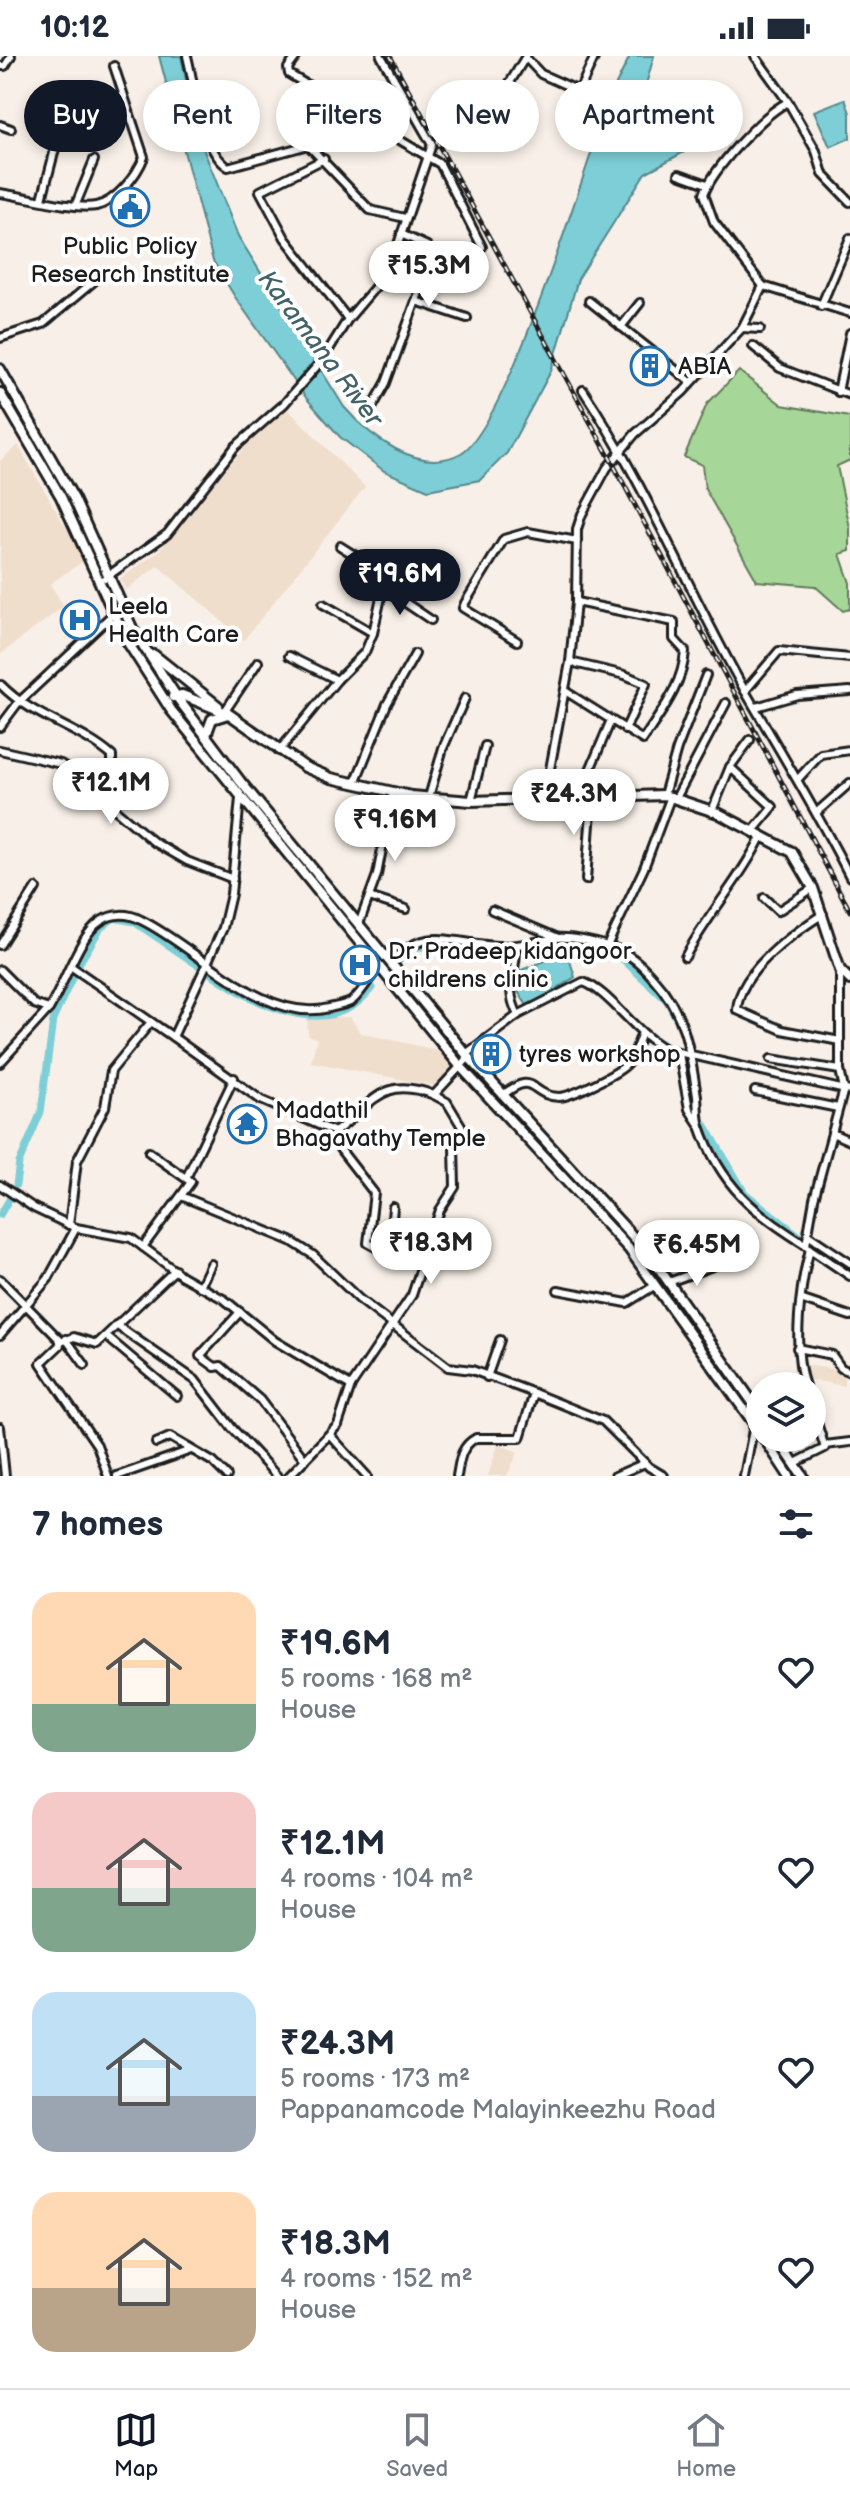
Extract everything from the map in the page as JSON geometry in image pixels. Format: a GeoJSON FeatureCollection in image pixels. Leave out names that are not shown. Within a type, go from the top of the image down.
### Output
{"type":"FeatureCollection","features":[{"type":"Feature","properties":{"kind":"main road"},"geometry":{"type":"LineString","coordinates":[[0,369],[74,499],[141,642],[175,693],[467,1056],[649,1254],[746,1393]]}},
{"type":"Feature","properties":{"kind":"main road"},"geometry":{"type":"LineString","coordinates":[[0,393],[61,497],[113,614],[163,697],[240,798],[460,1066],[629,1249],[746,1413]]}},
{"type":"Feature","properties":{"kind":"main road"},"geometry":{"type":"LineString","coordinates":[[141,642],[185,681],[279,751],[305,767],[355,783],[393,792],[471,801],[545,796],[670,796],[758,833],[792,852],[813,888],[840,970],[850,980]]}},
{"type":"Feature","properties":{"kind":"main road"},"geometry":{"type":"LineString","coordinates":[[163,697],[175,693],[185,681]]}},
{"type":"Feature","properties":{"kind":"main road"},"geometry":{"type":"LineString","coordinates":[[175,693],[227,712]]}},
{"type":"Feature","properties":{"kind":"main road"},"geometry":{"type":"LineString","coordinates":[[206,735],[212,719],[227,712]]}},
{"type":"Feature","properties":{"kind":"main road"},"geometry":{"type":"LineString","coordinates":[[773,1452],[789,1476]]}},
{"type":"Feature","properties":{"kind":"main road"},"geometry":{"type":"LineString","coordinates":[[787,1452],[803,1476]]}},
{"type":"Feature","properties":{"kind":"street"},"geometry":{"type":"LineString","coordinates":[[0,66],[5,66],[11,56]]}},
{"type":"Feature","properties":{"kind":"street"},"geometry":{"type":"LineString","coordinates":[[187,56],[210,148],[219,161],[228,167],[308,145],[370,210],[405,218]]}},
{"type":"Feature","properties":{"kind":"street"},"geometry":{"type":"LineString","coordinates":[[297,56],[288,68],[289,74],[440,164],[482,247]]}},
{"type":"Feature","properties":{"kind":"street"},"geometry":{"type":"LineString","coordinates":[[381,56],[426,135]]}},
{"type":"Feature","properties":{"kind":"street"},"geometry":{"type":"LineString","coordinates":[[512,80],[526,57],[541,74],[579,91],[595,56]]}},
{"type":"Feature","properties":{"kind":"street"},"geometry":{"type":"LineString","coordinates":[[755,56],[788,102],[816,151],[823,174],[850,202]]}},
{"type":"Feature","properties":{"kind":"street"},"geometry":{"type":"LineString","coordinates":[[0,193],[100,205],[130,181],[144,157],[114,66]]}},
{"type":"Feature","properties":{"kind":"street"},"geometry":{"type":"LineString","coordinates":[[788,102],[773,111],[707,184],[704,194],[706,209],[763,286],[850,313]]}},
{"type":"Feature","properties":{"kind":"street"},"geometry":{"type":"LineString","coordinates":[[0,125],[11,129]]}},
{"type":"Feature","properties":{"kind":"street"},"geometry":{"type":"LineString","coordinates":[[42,199],[54,152]]}},
{"type":"Feature","properties":{"kind":"street"},"geometry":{"type":"LineString","coordinates":[[99,581],[167,534],[235,447],[284,404],[323,359],[348,319],[382,279],[430,152]]}},
{"type":"Feature","properties":{"kind":"street"},"geometry":{"type":"LineString","coordinates":[[324,159],[260,191],[285,238],[348,319]]}},
{"type":"Feature","properties":{"kind":"street"},"geometry":{"type":"LineString","coordinates":[[76,204],[94,160]]}},
{"type":"Feature","properties":{"kind":"street"},"geometry":{"type":"LineString","coordinates":[[679,174],[707,184]]}},
{"type":"Feature","properties":{"kind":"street"},"geometry":{"type":"LineString","coordinates":[[372,408],[386,383],[432,252],[401,234]]}},
{"type":"Feature","properties":{"kind":"street"},"geometry":{"type":"LineString","coordinates":[[821,306],[850,238]]}},
{"type":"Feature","properties":{"kind":"street"},"geometry":{"type":"LineString","coordinates":[[0,338],[43,324],[99,277]]}},
{"type":"Feature","properties":{"kind":"street"},"geometry":{"type":"LineString","coordinates":[[545,796],[570,662],[576,602],[577,529],[592,494],[622,450],[742,328],[763,286]]}},
{"type":"Feature","properties":{"kind":"street"},"geometry":{"type":"LineString","coordinates":[[416,301],[467,318]]}},
{"type":"Feature","properties":{"kind":"street"},"geometry":{"type":"LineString","coordinates":[[589,301],[691,382]]}},
{"type":"Feature","properties":{"kind":"street"},"geometry":{"type":"LineString","coordinates":[[621,327],[640,303]]}},
{"type":"Feature","properties":{"kind":"street"},"geometry":{"type":"LineString","coordinates":[[742,328],[760,329]]}},
{"type":"Feature","properties":{"kind":"street"},"geometry":{"type":"LineString","coordinates":[[838,392],[850,333]]}},
{"type":"Feature","properties":{"kind":"street"},"geometry":{"type":"LineString","coordinates":[[753,346],[780,368],[850,395]]}},
{"type":"Feature","properties":{"kind":"street"},"geometry":{"type":"LineString","coordinates":[[583,390],[622,450],[745,691],[817,812],[850,877]]}},
{"type":"Feature","properties":{"kind":"street"},"geometry":{"type":"LineString","coordinates":[[517,641],[463,608],[504,539],[528,532],[577,541]]}},
{"type":"Feature","properties":{"kind":"street"},"geometry":{"type":"LineString","coordinates":[[279,751],[337,680],[365,652],[373,633],[386,575],[340,546]]}},
{"type":"Feature","properties":{"kind":"street"},"geometry":{"type":"LineString","coordinates":[[385,589],[431,620]]}},
{"type":"Feature","properties":{"kind":"street"},"geometry":{"type":"LineString","coordinates":[[565,691],[643,740],[675,691],[684,667],[685,651],[674,639],[674,622],[576,602]]}},
{"type":"Feature","properties":{"kind":"street"},"geometry":{"type":"LineString","coordinates":[[323,604],[373,633]]}},
{"type":"Feature","properties":{"kind":"street"},"geometry":{"type":"LineString","coordinates":[[1,724],[18,703],[113,614]]}},
{"type":"Feature","properties":{"kind":"street"},"geometry":{"type":"LineString","coordinates":[[745,691],[779,651],[850,658]]}},
{"type":"Feature","properties":{"kind":"street"},"geometry":{"type":"LineString","coordinates":[[355,783],[387,704],[415,654]]}},
{"type":"Feature","properties":{"kind":"street"},"geometry":{"type":"LineString","coordinates":[[289,656],[337,680]]}},
{"type":"Feature","properties":{"kind":"street"},"geometry":{"type":"LineString","coordinates":[[227,712],[258,662]]}},
{"type":"Feature","properties":{"kind":"street"},"geometry":{"type":"LineString","coordinates":[[570,662],[625,675],[646,684],[625,730]]}},
{"type":"Feature","properties":{"kind":"street"},"geometry":{"type":"LineString","coordinates":[[670,796],[677,749],[706,675]]}},
{"type":"Feature","properties":{"kind":"street"},"geometry":{"type":"LineString","coordinates":[[1,685],[18,703],[100,745],[112,756],[112,769]]}},
{"type":"Feature","properties":{"kind":"street"},"geometry":{"type":"LineString","coordinates":[[756,707],[797,695],[850,691]]}},
{"type":"Feature","properties":{"kind":"street"},"geometry":{"type":"LineString","coordinates":[[429,797],[443,748],[465,698]]}},
{"type":"Feature","properties":{"kind":"street"},"geometry":{"type":"LineString","coordinates":[[607,946],[644,868],[670,796],[726,703]]}},
{"type":"Feature","properties":{"kind":"street"},"geometry":{"type":"LineString","coordinates":[[579,796],[611,720]]}},
{"type":"Feature","properties":{"kind":"street"},"geometry":{"type":"LineString","coordinates":[[714,806],[730,767],[750,740]]}},
{"type":"Feature","properties":{"kind":"street"},"geometry":{"type":"LineString","coordinates":[[471,801],[485,746]]}},
{"type":"Feature","properties":{"kind":"street"},"geometry":{"type":"LineString","coordinates":[[0,750],[61,764],[154,842],[187,861],[233,879]]}},
{"type":"Feature","properties":{"kind":"street"},"geometry":{"type":"LineString","coordinates":[[798,779],[821,754],[850,750]]}},
{"type":"Feature","properties":{"kind":"street"},"geometry":{"type":"LineString","coordinates":[[685,957],[717,901],[751,858],[758,833],[773,807],[730,767]]}},
{"type":"Feature","properties":{"kind":"street"},"geometry":{"type":"LineString","coordinates":[[817,812],[850,783]]}},
{"type":"Feature","properties":{"kind":"street"},"geometry":{"type":"LineString","coordinates":[[359,924],[377,875],[393,792]]}},
{"type":"Feature","properties":{"kind":"street"},"geometry":{"type":"LineString","coordinates":[[586,880],[592,796]]}},
{"type":"Feature","properties":{"kind":"street"},"geometry":{"type":"LineString","coordinates":[[173,1037],[223,928],[233,879],[240,798]]}},
{"type":"Feature","properties":{"kind":"street"},"geometry":{"type":"LineString","coordinates":[[0,945],[36,888]]}},
{"type":"Feature","properties":{"kind":"street"},"geometry":{"type":"LineString","coordinates":[[764,898],[778,911],[813,888]]}},
{"type":"Feature","properties":{"kind":"street"},"geometry":{"type":"LineString","coordinates":[[369,897],[406,909]]}},
{"type":"Feature","properties":{"kind":"street"},"geometry":{"type":"LineString","coordinates":[[492,910],[560,938],[622,951],[640,963],[671,997],[685,1024],[700,1126]]}},
{"type":"Feature","properties":{"kind":"street"},"geometry":{"type":"LineString","coordinates":[[823,914],[747,977],[738,995],[737,1010],[782,1030],[840,1041]]}},
{"type":"Feature","properties":{"kind":"street"},"geometry":{"type":"LineString","coordinates":[[0,1063],[49,1009],[88,933],[99,921],[116,915],[142,920],[206,964],[259,994],[287,1008],[309,1013],[351,1002],[378,967]]}},
{"type":"Feature","properties":{"kind":"street"},"geometry":{"type":"LineString","coordinates":[[392,963],[402,950],[422,939],[516,946],[560,938]]}},
{"type":"Feature","properties":{"kind":"street"},"geometry":{"type":"LineString","coordinates":[[516,946],[515,969],[508,994],[518,1015]]}},
{"type":"Feature","properties":{"kind":"street"},"geometry":{"type":"LineString","coordinates":[[72,967],[234,1078],[261,1100],[335,1132]]}},
{"type":"Feature","properties":{"kind":"street"},"geometry":{"type":"LineString","coordinates":[[0,970],[34,1004],[49,1009]]}},
{"type":"Feature","properties":{"kind":"street"},"geometry":{"type":"LineString","coordinates":[[802,1372],[797,1348],[808,1235],[814,1199],[838,1108],[847,1090],[840,1070],[840,970]]}},
{"type":"Feature","properties":{"kind":"street"},"geometry":{"type":"LineString","coordinates":[[434,1095],[467,1056],[518,1015],[583,982],[595,988],[641,1035],[679,1054],[847,1090]]}},
{"type":"Feature","properties":{"kind":"street"},"geometry":{"type":"LineString","coordinates":[[0,1335],[48,1279],[72,1226],[77,1161],[105,1107],[111,1071],[151,1022]]}},
{"type":"Feature","properties":{"kind":"street"},"geometry":{"type":"LineString","coordinates":[[503,1095],[518,1083],[525,1082],[556,1097],[578,1091],[624,1067],[641,1035]]}},
{"type":"Feature","properties":{"kind":"street"},"geometry":{"type":"LineString","coordinates":[[679,1054],[689,1109],[712,1153],[741,1197],[756,1214],[850,1276]]}},
{"type":"Feature","properties":{"kind":"street"},"geometry":{"type":"LineString","coordinates":[[771,1059],[840,1070]]}},
{"type":"Feature","properties":{"kind":"street"},"geometry":{"type":"LineString","coordinates":[[187,1176],[234,1078]]}},
{"type":"Feature","properties":{"kind":"street"},"geometry":{"type":"LineString","coordinates":[[289,1476],[330,1435],[345,1411],[351,1386],[412,1295],[440,1210],[455,1187],[454,1147],[462,1127],[447,1102],[409,1086],[394,1087],[380,1094],[335,1132]]}},
{"type":"Feature","properties":{"kind":"street"},"geometry":{"type":"LineString","coordinates":[[755,1091],[838,1108]]}},
{"type":"Feature","properties":{"kind":"street"},"geometry":{"type":"LineString","coordinates":[[335,1132],[340,1149],[374,1193],[368,1243],[381,1250],[427,1253]]}},
{"type":"Feature","properties":{"kind":"street"},"geometry":{"type":"LineString","coordinates":[[832,1133],[850,1141]]}},
{"type":"Feature","properties":{"kind":"street"},"geometry":{"type":"LineString","coordinates":[[143,1247],[191,1182],[187,1176],[149,1152]]}},
{"type":"Feature","properties":{"kind":"street"},"geometry":{"type":"LineString","coordinates":[[0,1185],[72,1226],[131,1238],[240,1312],[275,1341],[351,1386]]}},
{"type":"Feature","properties":{"kind":"street"},"geometry":{"type":"LineString","coordinates":[[181,1196],[291,1241],[313,1255],[359,1299],[393,1322],[439,1362],[534,1393],[603,1421],[645,1463],[664,1476]]}},
{"type":"Feature","properties":{"kind":"street"},"geometry":{"type":"LineString","coordinates":[[393,1207],[391,1231],[431,1237]]}},
{"type":"Feature","properties":{"kind":"street"},"geometry":{"type":"LineString","coordinates":[[808,1235],[850,1263]]}},
{"type":"Feature","properties":{"kind":"street"},"geometry":{"type":"LineString","coordinates":[[200,1287],[211,1264]]}},
{"type":"Feature","properties":{"kind":"street"},"geometry":{"type":"LineString","coordinates":[[669,1282],[715,1265]]}},
{"type":"Feature","properties":{"kind":"street"},"geometry":{"type":"LineString","coordinates":[[108,1476],[97,1445],[41,1363],[63,1341],[74,1337],[92,1344],[107,1337],[175,1270]]}},
{"type":"Feature","properties":{"kind":"street"},"geometry":{"type":"LineString","coordinates":[[0,1279],[85,1365]]}},
{"type":"Feature","properties":{"kind":"street"},"geometry":{"type":"LineString","coordinates":[[558,1290],[627,1303],[654,1286]]}},
{"type":"Feature","properties":{"kind":"street"},"geometry":{"type":"LineString","coordinates":[[803,1300],[850,1316]]}},
{"type":"Feature","properties":{"kind":"street"},"geometry":{"type":"LineString","coordinates":[[240,1312],[200,1356],[215,1367],[227,1370],[260,1400],[305,1460]]}},
{"type":"Feature","properties":{"kind":"street"},"geometry":{"type":"LineString","coordinates":[[116,1325],[195,1380],[232,1428],[277,1476]]}},
{"type":"Feature","properties":{"kind":"street"},"geometry":{"type":"LineString","coordinates":[[107,1337],[177,1396]]}},
{"type":"Feature","properties":{"kind":"street"},"geometry":{"type":"LineString","coordinates":[[487,1377],[500,1340]]}},
{"type":"Feature","properties":{"kind":"street"},"geometry":{"type":"LineString","coordinates":[[797,1348],[832,1355],[841,1368],[850,1372]]}},
{"type":"Feature","properties":{"kind":"street"},"geometry":{"type":"LineString","coordinates":[[457,1476],[461,1454],[476,1438],[520,1438],[534,1393]]}},
{"type":"Feature","properties":{"kind":"street"},"geometry":{"type":"LineString","coordinates":[[0,1427],[5,1476]]}},
{"type":"Feature","properties":{"kind":"street"},"geometry":{"type":"LineString","coordinates":[[330,1435],[367,1476]]}},
{"type":"Feature","properties":{"kind":"street"},"geometry":{"type":"LineString","coordinates":[[156,1443],[170,1437],[213,1462],[227,1476]]}},
{"type":"Feature","properties":{"kind":"street"},"geometry":{"type":"LineString","coordinates":[[826,1445],[850,1442]]}},
{"type":"Feature","properties":{"kind":"street"},"geometry":{"type":"LineString","coordinates":[[117,1476],[191,1450]]}},
{"type":"Feature","properties":{"kind":"street"},"geometry":{"type":"LineString","coordinates":[[744,1476],[750,1452]]}},
{"type":"Feature","properties":{"kind":"street"},"geometry":{"type":"LineString","coordinates":[[795,1463],[821,1452]]}},
{"type":"Feature","properties":{"kind":"street"},"geometry":{"type":"LineString","coordinates":[[615,1476],[645,1463]]}},
{"type":"Feature","properties":{"kind":"shaded area"},"geometry":{"type":"Polygon","coordinates":[[[287,408],[365,487],[244,640],[158,566],[126,590],[120,579],[159,551],[247,444],[287,408]]]}},
{"type":"Feature","properties":{"kind":"shaded area"},"geometry":{"type":"Polygon","coordinates":[[[18,445],[85,560],[50,584],[64,606],[0,655],[0,461],[18,445]]]}},
{"type":"Feature","properties":{"kind":"shaded area"},"geometry":{"type":"Polygon","coordinates":[[[350,1017],[361,1033],[437,1050],[455,1069],[435,1086],[311,1062],[317,1039],[308,1035],[307,1019],[350,1017]]]}},
{"type":"Feature","properties":{"kind":"shaded area"},"geometry":{"type":"Polygon","coordinates":[[[807,1365],[844,1371],[844,1386],[826,1383],[826,1372],[806,1372],[807,1365]]]}},
{"type":"Feature","properties":{"kind":"shaded area"},"geometry":{"type":"Polygon","coordinates":[[[498,1444],[518,1452],[507,1476],[488,1476],[498,1444]]]}},
{"type":"Feature","properties":{"kind":"green space"},"geometry":{"type":"Polygon","coordinates":[[[739,371],[782,405],[850,417],[850,460],[837,466],[850,528],[850,551],[840,554],[850,583],[850,609],[843,611],[815,586],[757,581],[705,489],[702,465],[684,457],[707,404],[739,371]]]}},
{"type":"Feature","properties":{"kind":"water"},"geometry":{"type":"Polygon","coordinates":[[[159,56],[181,56],[186,80],[165,80],[159,56]]]}},
{"type":"Feature","properties":{"kind":"water"},"geometry":{"type":"Polygon","coordinates":[[[630,56],[654,56],[647,80],[618,80],[630,56]]]}},
{"type":"Feature","properties":{"kind":"water"},"geometry":{"type":"Polygon","coordinates":[[[845,99],[850,113],[850,138],[830,147],[814,111],[845,99]]]}},
{"type":"Feature","properties":{"kind":"water"},"geometry":{"type":"Polygon","coordinates":[[[184,152],[205,152],[238,236],[344,407],[367,430],[396,450],[429,460],[445,459],[461,453],[479,434],[500,397],[542,295],[591,152],[684,152],[645,173],[578,279],[551,371],[507,453],[480,480],[428,490],[384,471],[340,437],[307,399],[213,261],[184,152]]]}},
{"type":"Feature","properties":{"kind":"water"},"geometry":{"type":"Polygon","coordinates":[[[553,958],[570,961],[575,977],[528,1007],[513,984],[521,970],[553,958]]]}},
{"type":"Feature","properties":{"kind":"waterway"},"geometry":{"type":"LineString","coordinates":[[79,964],[101,928],[114,918],[134,922],[199,966]]}},
{"type":"Feature","properties":{"kind":"waterway"},"geometry":{"type":"LineString","coordinates":[[521,949],[549,947],[561,942],[620,957],[667,1001],[676,1018]]}},
{"type":"Feature","properties":{"kind":"waterway"},"geometry":{"type":"LineString","coordinates":[[396,963],[417,947],[511,950]]}},
{"type":"Feature","properties":{"kind":"waterway"},"geometry":{"type":"LineString","coordinates":[[207,971],[268,1005],[313,1016],[335,1014],[355,1005],[372,988]]}},
{"type":"Feature","properties":{"kind":"waterway"},"geometry":{"type":"LineString","coordinates":[[16,1185],[19,1163],[41,1112],[53,1020],[74,974]]}},
{"type":"Feature","properties":{"kind":"waterway"},"geometry":{"type":"LineString","coordinates":[[684,1060],[695,1115]]}},
{"type":"Feature","properties":{"kind":"waterway"},"geometry":{"type":"LineString","coordinates":[[705,1124],[745,1193],[801,1237]]}},
{"type":"Feature","properties":{"kind":"waterway"},"geometry":{"type":"LineString","coordinates":[[0,1215],[10,1198]]}},
{"type":"Feature","properties":{"kind":"waterway"},"geometry":{"type":"LineString","coordinates":[[814,1246],[850,1272]]}},
{"type":"Feature","properties":{"kind":"railway"},"geometry":{"type":"LineString","coordinates":[[390,56],[611,460],[850,911]]}},
{"type":"Feature","properties":{"kind":"place","name":"Public Policy Research Institute"},"geometry":{"type":"Point","coordinates":[130,207]}},
{"type":"Feature","properties":{"kind":"place","name":"ABIA"},"geometry":{"type":"Point","coordinates":[650,366]}},
{"type":"Feature","properties":{"kind":"place","name":"Leela Health Care"},"geometry":{"type":"Point","coordinates":[80,620]}},
{"type":"Feature","properties":{"kind":"place","name":"Dr. Pradeep kidangoor childrens clinic"},"geometry":{"type":"Point","coordinates":[360,965]}},
{"type":"Feature","properties":{"kind":"place","name":"tyres workshop"},"geometry":{"type":"Point","coordinates":[491,1054]}},
{"type":"Feature","properties":{"kind":"place","name":"Madathil Bhagavathy Temple"},"geometry":{"type":"Point","coordinates":[247,1124]}},
{"type":"Feature","properties":{"kind":"water label","name":"Karamana River"},"geometry":{"type":"Point","coordinates":[321,348]}}]}
